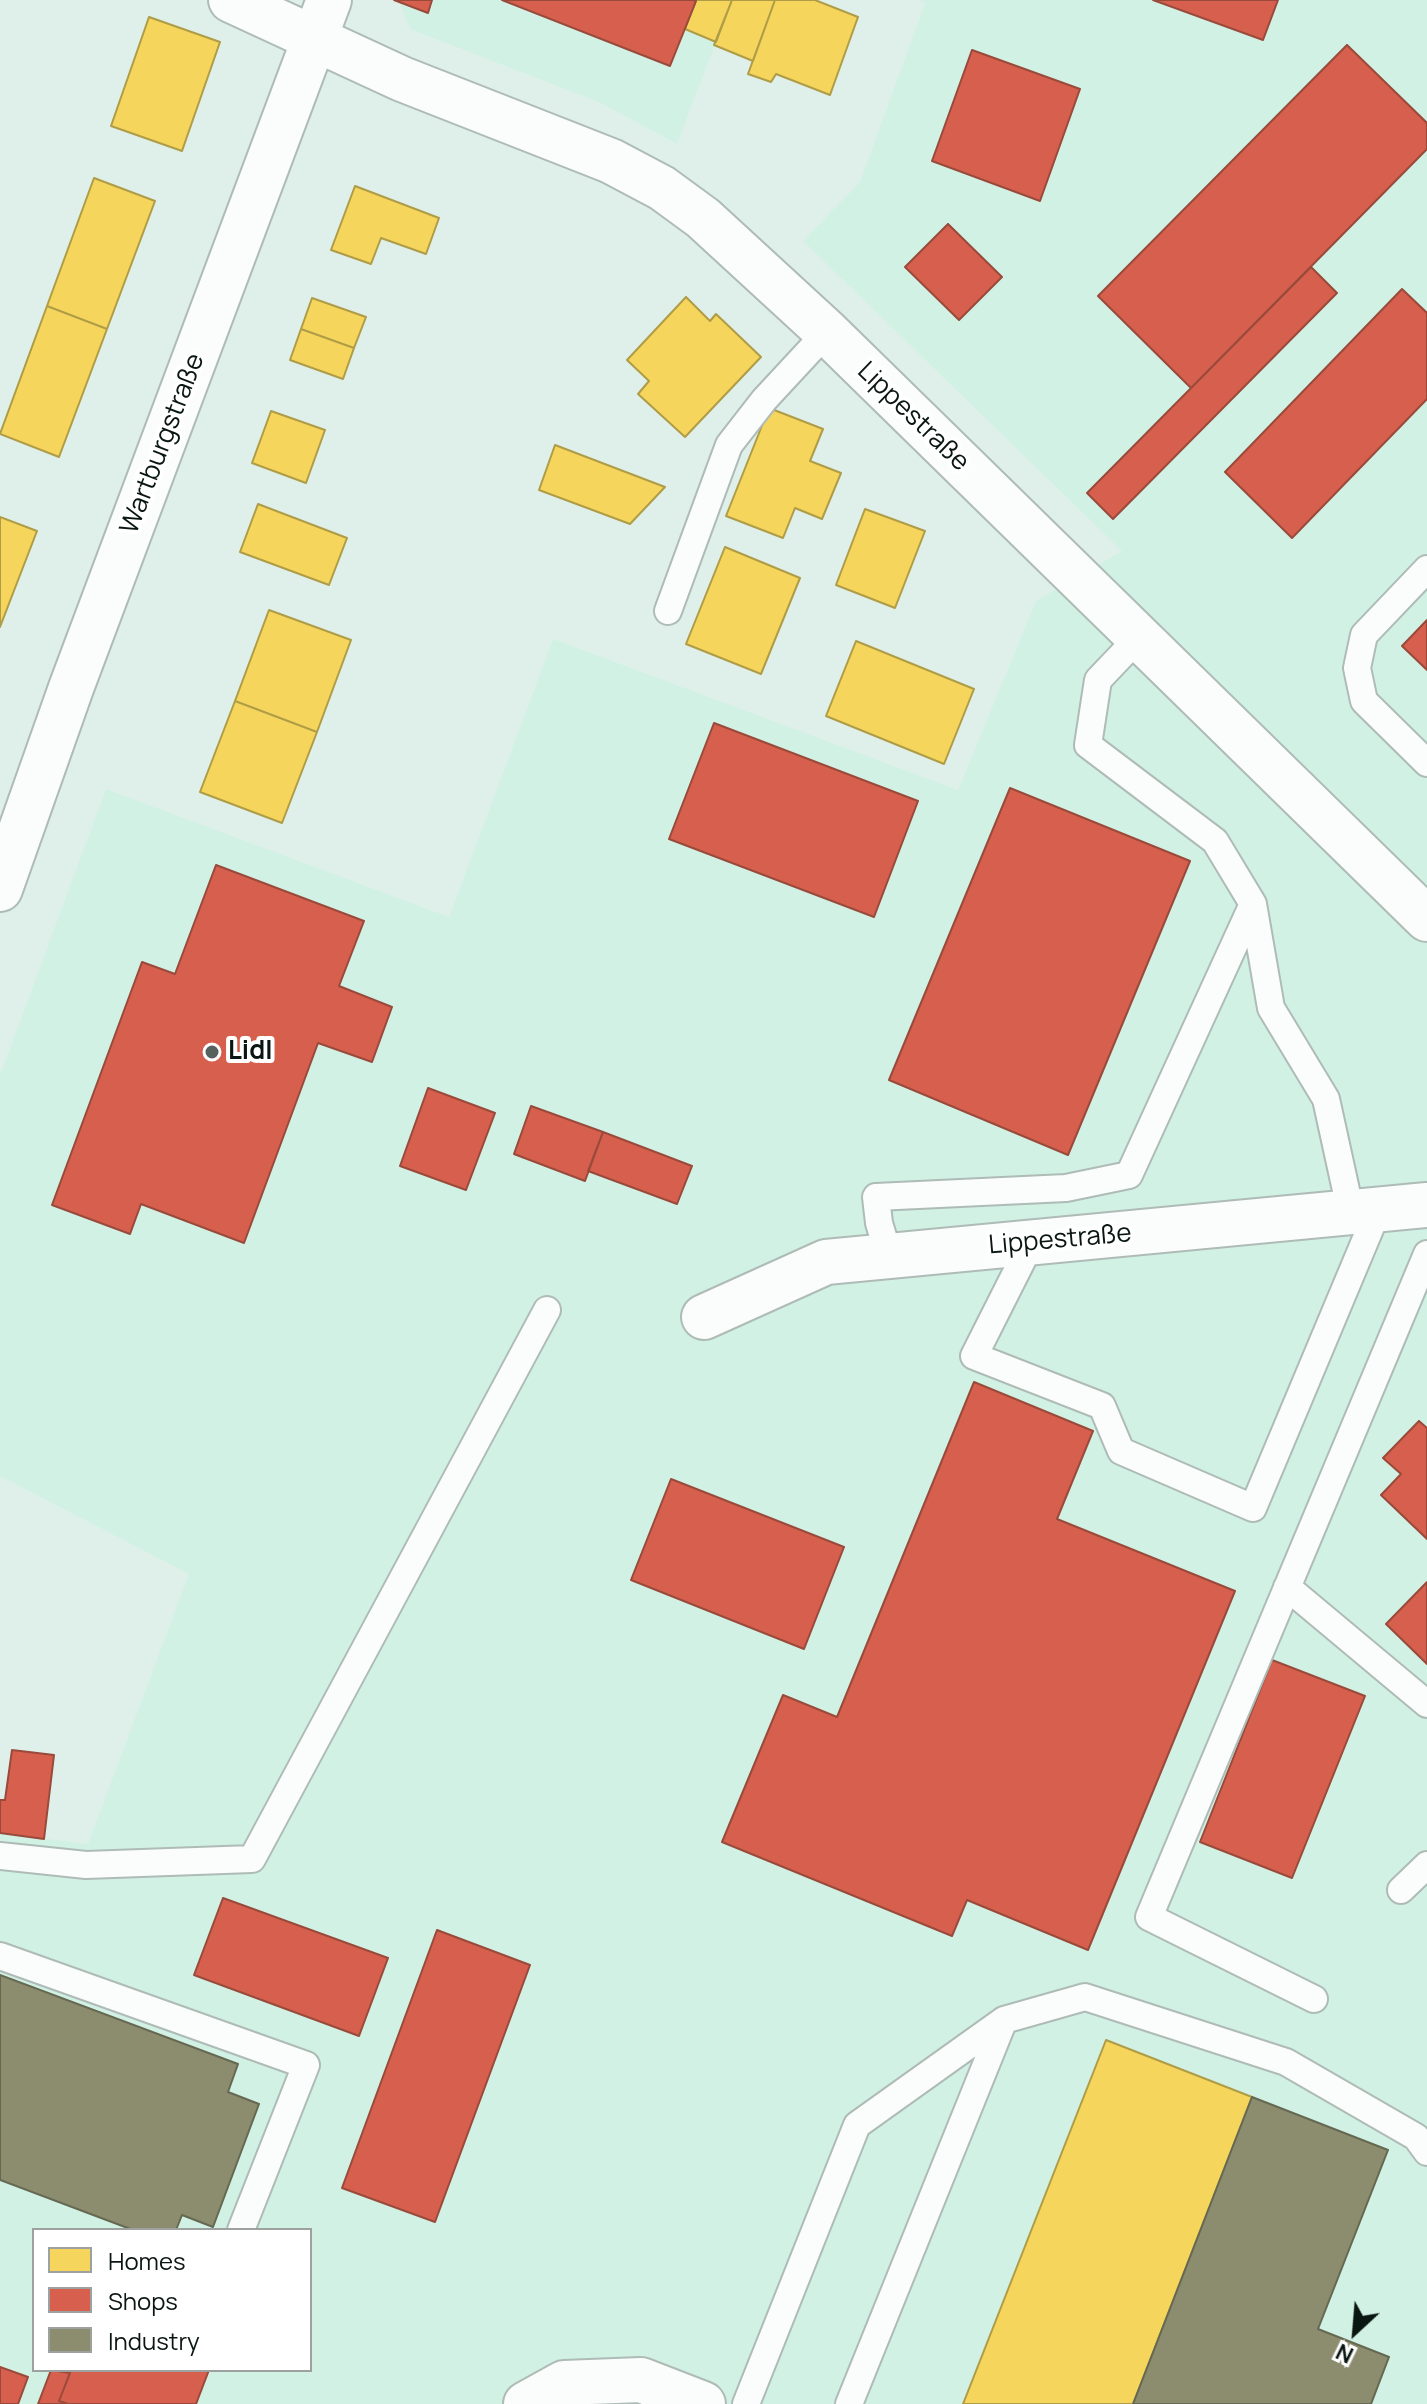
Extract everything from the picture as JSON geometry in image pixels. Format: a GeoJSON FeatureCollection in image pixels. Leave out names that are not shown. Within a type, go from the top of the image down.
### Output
{"type":"FeatureCollection","features":[{"type":"Feature","properties":{"kind":"street","name":"Lippestraße"},"geometry":{"type":"LineString","coordinates":[[231,0],[322,19],[402,79],[611,161],[662,188],[703,218],[827,332],[1427,919]]}},
{"type":"Feature","properties":{"kind":"street","name":"Wartburgstraße"},"geometry":{"type":"LineString","coordinates":[[0,889],[77,673],[322,19]]}},
{"type":"Feature","properties":{"kind":"street","name":"Lippestraße"},"geometry":{"type":"LineString","coordinates":[[704,1317],[826,1262],[1427,1205]]}},
{"type":"Feature","properties":{"kind":"street"},"geometry":{"type":"LineString","coordinates":[[526,2404],[564,2383],[641,2380],[703,2404]]}},
{"type":"Feature","properties":{"kind":"lane"},"geometry":{"type":"LineString","coordinates":[[668,611],[729,445],[764,400],[827,332]]}},
{"type":"Feature","properties":{"kind":"lane"},"geometry":{"type":"LineString","coordinates":[[1427,569],[1364,635],[1357,668],[1364,701],[1427,763]]}},
{"type":"Feature","properties":{"kind":"lane"},"geometry":{"type":"LineString","coordinates":[[1031,1243],[974,1356],[1102,1406],[1121,1451],[1253,1508],[1364,1212],[1326,1099],[1271,1008],[1253,904],[1215,841],[1088,745],[1098,680],[1139,637]]}},
{"type":"Feature","properties":{"kind":"lane"},"geometry":{"type":"LineString","coordinates":[[889,1256],[879,1223],[876,1197],[1066,1188],[1129,1175],[1253,904]]}},
{"type":"Feature","properties":{"kind":"lane"},"geometry":{"type":"LineString","coordinates":[[1314,1999],[1149,1917],[1427,1254]]}},
{"type":"Feature","properties":{"kind":"lane"},"geometry":{"type":"LineString","coordinates":[[0,1856],[86,1865],[252,1859],[547,1310]]}},
{"type":"Feature","properties":{"kind":"lane"},"geometry":{"type":"LineString","coordinates":[[1287,1587],[1427,1704]]}},
{"type":"Feature","properties":{"kind":"lane"},"geometry":{"type":"LineString","coordinates":[[1401,1890],[1427,1865]]}},
{"type":"Feature","properties":{"kind":"lane"},"geometry":{"type":"LineString","coordinates":[[0,1956],[306,2065],[242,2228]]}},
{"type":"Feature","properties":{"kind":"lane"},"geometry":{"type":"LineString","coordinates":[[746,2404],[857,2125],[1004,2020],[1085,1997],[1286,2062],[1416,2137],[1427,2152]]}},
{"type":"Feature","properties":{"kind":"lane"},"geometry":{"type":"LineString","coordinates":[[849,2404],[1004,2020]]}},
{"type":"Feature","properties":{"kind":"shaded area"},"geometry":{"type":"Polygon","coordinates":[[[394,0],[732,0],[677,144],[601,103],[410,29],[399,2],[394,0]]]}},
{"type":"Feature","properties":{"kind":"shaded area"},"geometry":{"type":"Polygon","coordinates":[[[920,0],[1427,0],[1427,2404],[0,2404],[0,1833],[88,1844],[189,1574],[0,1476],[0,1075],[106,789],[449,917],[553,639],[958,790],[1036,601],[1122,551],[803,241],[860,182],[925,3],[920,0]]]}},
{"type":"Feature","properties":{"kind":"building: Homes"},"geometry":{"type":"Polygon","coordinates":[[[693,0],[732,0],[716,42],[685,29],[696,1],[693,0]]]}},
{"type":"Feature","properties":{"kind":"building: Homes"},"geometry":{"type":"Polygon","coordinates":[[[732,0],[775,0],[753,61],[714,45],[732,0]]]}},
{"type":"Feature","properties":{"kind":"building: Homes"},"geometry":{"type":"Polygon","coordinates":[[[775,0],[815,0],[858,17],[830,95],[776,74],[771,82],[748,74],[775,0]]]}},
{"type":"Feature","properties":{"kind":"building: Homes"},"geometry":{"type":"Polygon","coordinates":[[[149,17],[220,42],[182,151],[111,126],[149,17]]]}},
{"type":"Feature","properties":{"kind":"building: Homes"},"geometry":{"type":"Polygon","coordinates":[[[94,178],[155,201],[107,329],[47,306],[94,178]]]}},
{"type":"Feature","properties":{"kind":"building: Homes"},"geometry":{"type":"Polygon","coordinates":[[[355,186],[439,218],[426,254],[381,238],[371,264],[331,250],[355,186]]]}},
{"type":"Feature","properties":{"kind":"building: Homes"},"geometry":{"type":"Polygon","coordinates":[[[686,297],[710,321],[716,314],[761,357],[685,437],[638,394],[649,381],[627,360],[686,297]]]}},
{"type":"Feature","properties":{"kind":"building: Homes"},"geometry":{"type":"Polygon","coordinates":[[[312,298],[366,317],[354,348],[301,329],[312,298]]]}},
{"type":"Feature","properties":{"kind":"building: Homes"},"geometry":{"type":"Polygon","coordinates":[[[47,306],[107,329],[59,457],[0,434],[47,306]]]}},
{"type":"Feature","properties":{"kind":"building: Homes"},"geometry":{"type":"Polygon","coordinates":[[[301,329],[354,348],[343,379],[290,360],[301,329]]]}},
{"type":"Feature","properties":{"kind":"building: Homes"},"geometry":{"type":"Polygon","coordinates":[[[769,408],[823,429],[810,461],[841,473],[822,519],[795,508],[783,538],[726,516],[769,408]]]}},
{"type":"Feature","properties":{"kind":"building: Homes"},"geometry":{"type":"Polygon","coordinates":[[[271,411],[325,430],[306,483],[252,463],[271,411]]]}},
{"type":"Feature","properties":{"kind":"building: Homes"},"geometry":{"type":"Polygon","coordinates":[[[555,445],[665,487],[630,524],[539,490],[555,445]]]}},
{"type":"Feature","properties":{"kind":"building: Homes"},"geometry":{"type":"Polygon","coordinates":[[[258,504],[347,538],[329,585],[240,552],[258,504]]]}},
{"type":"Feature","properties":{"kind":"building: Homes"},"geometry":{"type":"Polygon","coordinates":[[[865,509],[925,531],[895,608],[836,585],[865,509]]]}},
{"type":"Feature","properties":{"kind":"building: Homes"},"geometry":{"type":"Polygon","coordinates":[[[0,517],[37,531],[0,627],[0,517]]]}},
{"type":"Feature","properties":{"kind":"building: Homes"},"geometry":{"type":"Polygon","coordinates":[[[725,547],[800,578],[761,674],[686,644],[725,547]]]}},
{"type":"Feature","properties":{"kind":"building: Homes"},"geometry":{"type":"Polygon","coordinates":[[[269,610],[351,640],[317,732],[235,701],[269,610]]]}},
{"type":"Feature","properties":{"kind":"building: Homes"},"geometry":{"type":"Polygon","coordinates":[[[856,641],[974,689],[944,764],[826,716],[856,641]]]}},
{"type":"Feature","properties":{"kind":"building: Homes"},"geometry":{"type":"Polygon","coordinates":[[[235,701],[317,732],[282,823],[200,792],[235,701]]]}},
{"type":"Feature","properties":{"kind":"building: Homes"},"geometry":{"type":"Polygon","coordinates":[[[1106,2040],[1252,2097],[1133,2404],[963,2404],[1106,2040]]]}},
{"type":"Feature","properties":{"kind":"building: Shops"},"geometry":{"type":"Polygon","coordinates":[[[394,0],[432,0],[428,13],[394,0]]]}},
{"type":"Feature","properties":{"kind":"building: Shops"},"geometry":{"type":"Polygon","coordinates":[[[502,0],[693,0],[696,1],[670,66],[502,0]]]}},
{"type":"Feature","properties":{"kind":"building: Shops"},"geometry":{"type":"Polygon","coordinates":[[[1153,0],[1278,0],[1263,40],[1153,0]]]}},
{"type":"Feature","properties":{"kind":"building: Shops"},"geometry":{"type":"Polygon","coordinates":[[[1347,45],[1427,123],[1427,149],[1191,388],[1098,296],[1347,45]]]}},
{"type":"Feature","properties":{"kind":"building: Shops"},"geometry":{"type":"Polygon","coordinates":[[[972,50],[1080,89],[1040,201],[932,161],[972,50]]]}},
{"type":"Feature","properties":{"kind":"building: Shops"},"geometry":{"type":"Polygon","coordinates":[[[948,224],[1002,277],[959,320],[905,267],[948,224]]]}},
{"type":"Feature","properties":{"kind":"building: Shops"},"geometry":{"type":"Polygon","coordinates":[[[1311,267],[1337,293],[1113,519],[1087,493],[1311,267]]]}},
{"type":"Feature","properties":{"kind":"building: Shops"},"geometry":{"type":"Polygon","coordinates":[[[1402,289],[1427,313],[1427,399],[1292,538],[1225,472],[1402,289]]]}},
{"type":"Feature","properties":{"kind":"building: Shops"},"geometry":{"type":"Polygon","coordinates":[[[1427,620],[1427,670],[1402,646],[1427,620]]]}},
{"type":"Feature","properties":{"kind":"building: Shops"},"geometry":{"type":"Polygon","coordinates":[[[714,723],[918,801],[874,917],[669,839],[714,723]]]}},
{"type":"Feature","properties":{"kind":"building: Shops"},"geometry":{"type":"Polygon","coordinates":[[[1010,788],[1190,861],[1068,1155],[889,1080],[1010,788]]]}},
{"type":"Feature","properties":{"kind":"building: Shops","name":"Lidl"},"geometry":{"type":"Polygon","coordinates":[[[216,865],[364,921],[339,986],[392,1007],[372,1062],[318,1043],[244,1243],[141,1204],[130,1234],[52,1205],[142,962],[175,974],[216,865]]]}},
{"type":"Feature","properties":{"kind":"building: Shops"},"geometry":{"type":"Polygon","coordinates":[[[428,1088],[495,1113],[466,1190],[400,1166],[428,1088]]]}},
{"type":"Feature","properties":{"kind":"building: Shops"},"geometry":{"type":"Polygon","coordinates":[[[531,1106],[603,1132],[585,1181],[514,1154],[531,1106]]]}},
{"type":"Feature","properties":{"kind":"building: Shops"},"geometry":{"type":"Polygon","coordinates":[[[603,1132],[692,1166],[677,1204],[588,1171],[603,1132]]]}},
{"type":"Feature","properties":{"kind":"building: Shops"},"geometry":{"type":"Polygon","coordinates":[[[974,1382],[1093,1431],[1057,1519],[1235,1591],[1088,1950],[967,1900],[952,1936],[722,1842],[783,1695],[837,1717],[974,1382]]]}},
{"type":"Feature","properties":{"kind":"building: Shops"},"geometry":{"type":"Polygon","coordinates":[[[1419,1421],[1427,1428],[1427,1539],[1381,1495],[1401,1474],[1383,1458],[1419,1421]]]}},
{"type":"Feature","properties":{"kind":"building: Shops"},"geometry":{"type":"Polygon","coordinates":[[[671,1479],[844,1547],[804,1649],[631,1580],[671,1479]]]}},
{"type":"Feature","properties":{"kind":"building: Shops"},"geometry":{"type":"Polygon","coordinates":[[[1427,1582],[1427,1664],[1386,1624],[1427,1582]]]}},
{"type":"Feature","properties":{"kind":"building: Shops"},"geometry":{"type":"Polygon","coordinates":[[[1272,1660],[1365,1696],[1292,1878],[1200,1842],[1272,1660]]]}},
{"type":"Feature","properties":{"kind":"building: Shops"},"geometry":{"type":"Polygon","coordinates":[[[12,1750],[54,1755],[44,1839],[0,1833],[0,1800],[5,1800],[12,1750]]]}},
{"type":"Feature","properties":{"kind":"building: Shops"},"geometry":{"type":"Polygon","coordinates":[[[223,1898],[388,1958],[359,2036],[194,1975],[223,1898]]]}},
{"type":"Feature","properties":{"kind":"building: Shops"},"geometry":{"type":"Polygon","coordinates":[[[437,1930],[530,1965],[435,2222],[342,2188],[437,1930]]]}},
{"type":"Feature","properties":{"kind":"building: Shops"},"geometry":{"type":"Polygon","coordinates":[[[0,2367],[28,2377],[18,2404],[0,2404],[0,2367]]]}},
{"type":"Feature","properties":{"kind":"building: Shops"},"geometry":{"type":"Polygon","coordinates":[[[50,2372],[70,2373],[59,2401],[68,2404],[38,2404],[50,2372]]]}},
{"type":"Feature","properties":{"kind":"building: Shops"},"geometry":{"type":"Polygon","coordinates":[[[70,2372],[208,2372],[196,2404],[68,2404],[59,2401],[70,2372]]]}},
{"type":"Feature","properties":{"kind":"building: Industry"},"geometry":{"type":"Polygon","coordinates":[[[0,1975],[238,2064],[228,2092],[259,2104],[213,2227],[182,2215],[177,2228],[128,2228],[0,2180],[0,1975]]]}},
{"type":"Feature","properties":{"kind":"building: Industry"},"geometry":{"type":"Polygon","coordinates":[[[1252,2097],[1388,2150],[1318,2329],[1389,2357],[1371,2404],[1133,2404],[1252,2097]]]}},
{"type":"Feature","properties":{"kind":"place","name":"Lidl"},"geometry":{"type":"Point","coordinates":[212,1052]}}]}
